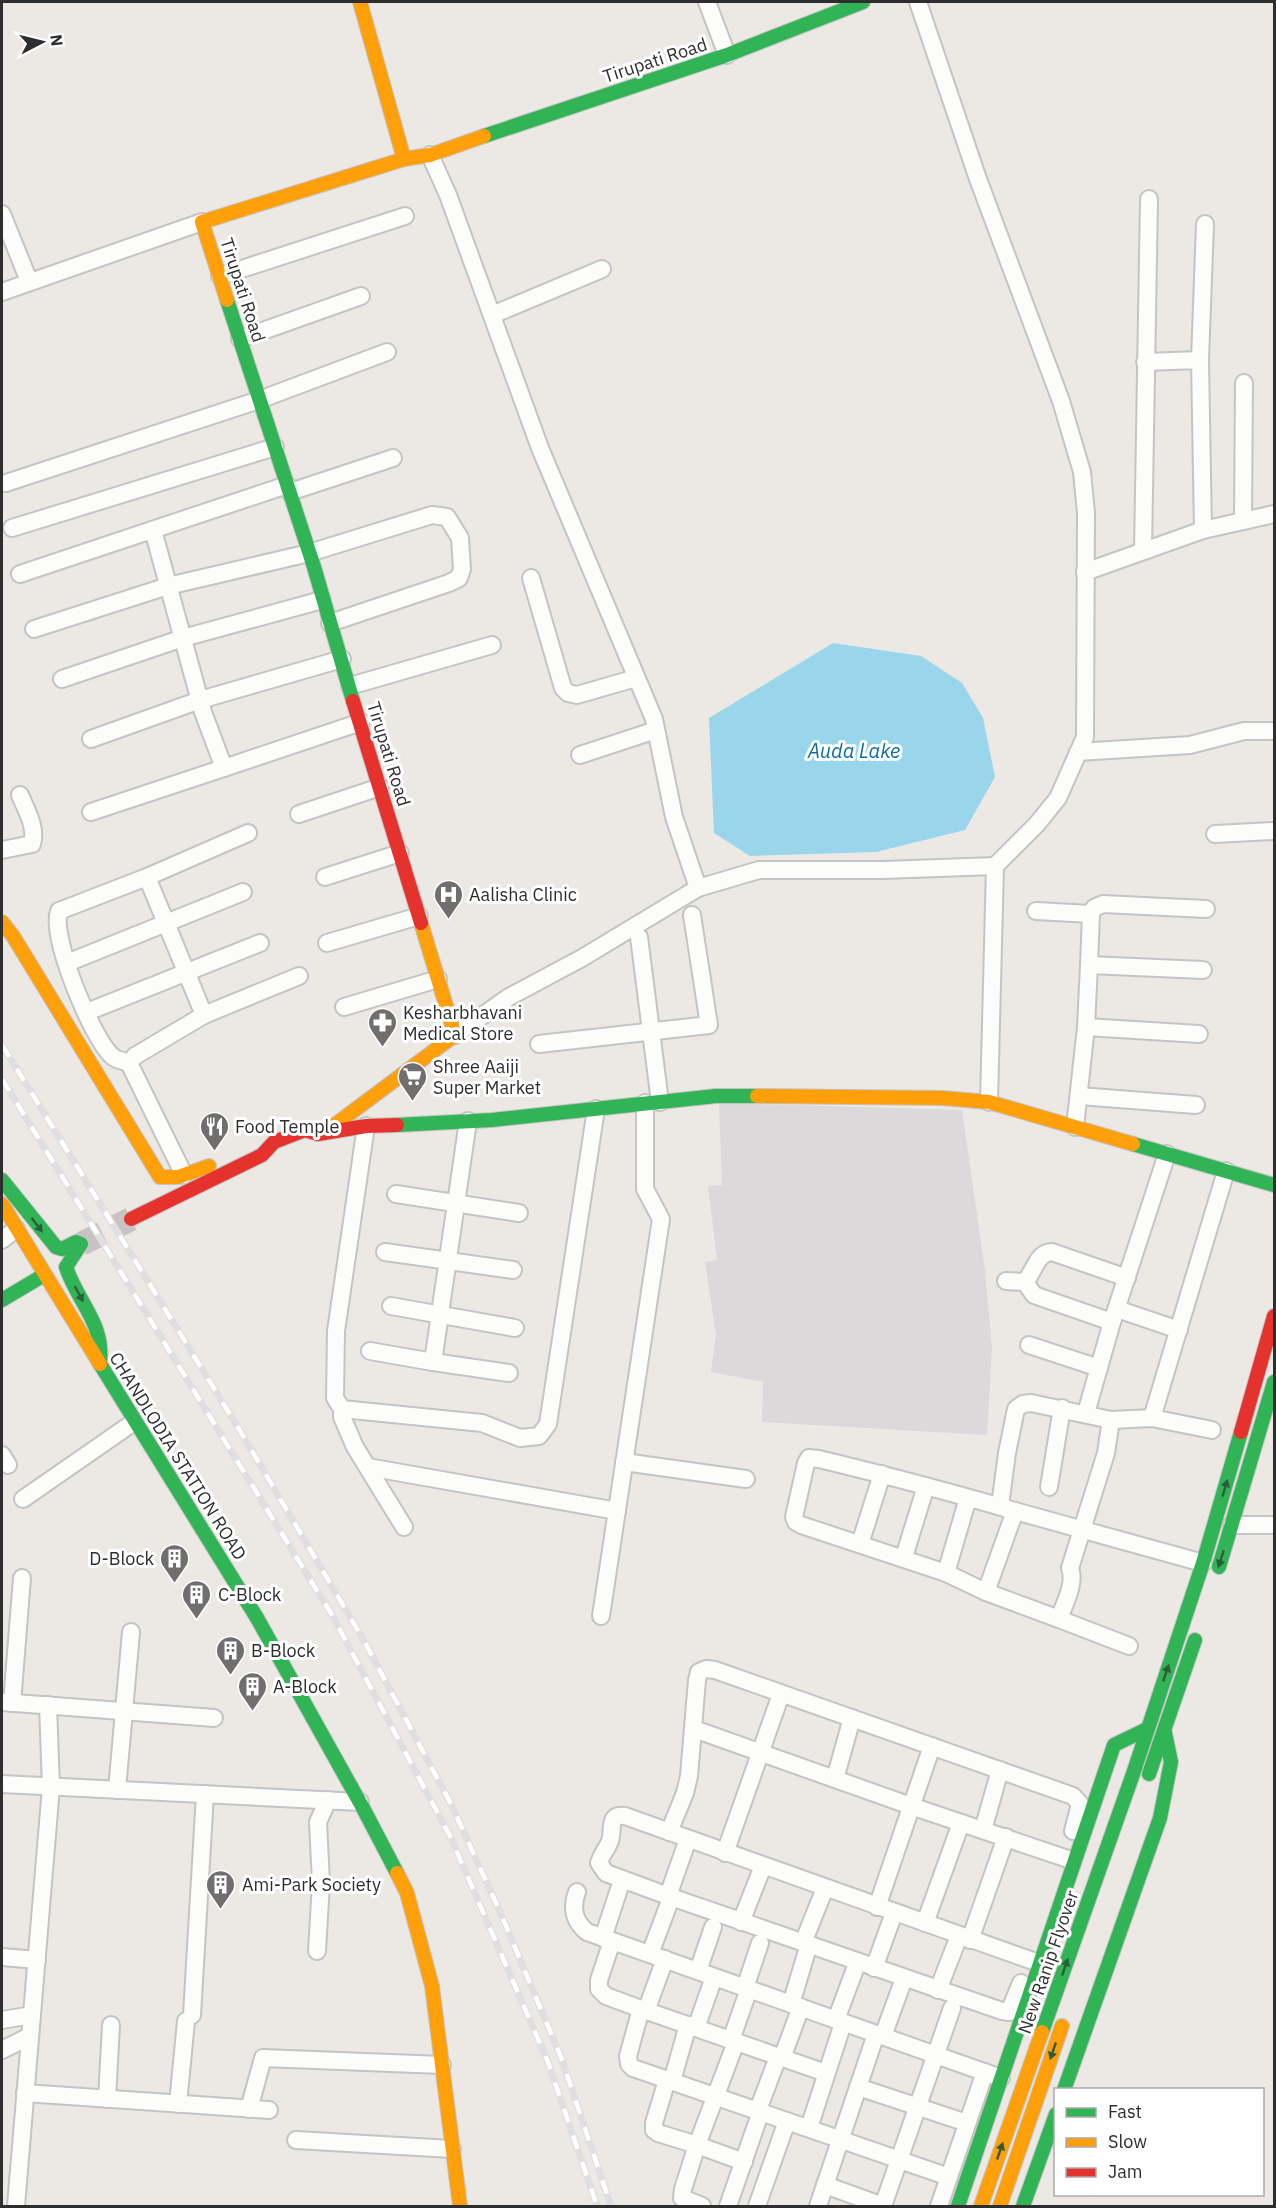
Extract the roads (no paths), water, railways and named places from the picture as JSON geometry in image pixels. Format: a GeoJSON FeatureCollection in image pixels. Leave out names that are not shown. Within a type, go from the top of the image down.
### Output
{"type":"FeatureCollection","features":[{"type":"Feature","properties":{"kind":"street"},"geometry":{"type":"LineString","coordinates":[[360,2],[404,159]]}},
{"type":"Feature","properties":{"kind":"street"},"geometry":{"type":"LineString","coordinates":[[707,2],[727,55]]}},
{"type":"Feature","properties":{"kind":"street","name":"Tirupati Road"},"geometry":{"type":"LineString","coordinates":[[455,1035],[289,488],[202,222],[404,159],[430,155],[530,119],[727,55],[832,7],[863,2]]}},
{"type":"Feature","properties":{"kind":"street"},"geometry":{"type":"LineString","coordinates":[[918,2],[978,179],[1061,401],[1082,472],[1086,513],[1085,737],[1058,798],[996,866],[989,1102]]}},
{"type":"Feature","properties":{"kind":"street"},"geometry":{"type":"LineString","coordinates":[[430,155],[448,195],[540,448],[654,719],[674,817],[698,888]]}},
{"type":"Feature","properties":{"kind":"street"},"geometry":{"type":"LineString","coordinates":[[1143,551],[1149,199]]}},
{"type":"Feature","properties":{"kind":"street"},"geometry":{"type":"LineString","coordinates":[[2,214],[29,281]]}},
{"type":"Feature","properties":{"kind":"street"},"geometry":{"type":"LineString","coordinates":[[220,276],[405,216]]}},
{"type":"Feature","properties":{"kind":"street"},"geometry":{"type":"LineString","coordinates":[[2,292],[202,222]]}},
{"type":"Feature","properties":{"kind":"street"},"geometry":{"type":"LineString","coordinates":[[1203,530],[1200,360],[1204,224]]}},
{"type":"Feature","properties":{"kind":"street"},"geometry":{"type":"LineString","coordinates":[[492,315],[602,268]]}},
{"type":"Feature","properties":{"kind":"street"},"geometry":{"type":"LineString","coordinates":[[240,339],[361,296]]}},
{"type":"Feature","properties":{"kind":"street"},"geometry":{"type":"LineString","coordinates":[[6,483],[260,400],[387,352]]}},
{"type":"Feature","properties":{"kind":"street"},"geometry":{"type":"LineString","coordinates":[[1145,362],[1200,360]]}},
{"type":"Feature","properties":{"kind":"street"},"geometry":{"type":"LineString","coordinates":[[1243,521],[1244,383]]}},
{"type":"Feature","properties":{"kind":"street"},"geometry":{"type":"LineString","coordinates":[[12,528],[275,447]]}},
{"type":"Feature","properties":{"kind":"street"},"geometry":{"type":"LineString","coordinates":[[20,574],[153,530],[393,458]]}},
{"type":"Feature","properties":{"kind":"street"},"geometry":{"type":"LineString","coordinates":[[1085,572],[1203,530],[1275,514]]}},
{"type":"Feature","properties":{"kind":"street"},"geometry":{"type":"LineString","coordinates":[[34,629],[168,585],[309,553],[432,515],[447,517],[460,538],[462,569],[459,578],[449,584],[330,623]]}},
{"type":"Feature","properties":{"kind":"street"},"geometry":{"type":"LineString","coordinates":[[153,530],[200,700],[224,768]]}},
{"type":"Feature","properties":{"kind":"street"},"geometry":{"type":"LineString","coordinates":[[531,578],[563,688],[568,693],[577,695],[636,678]]}},
{"type":"Feature","properties":{"kind":"street"},"geometry":{"type":"LineString","coordinates":[[62,679],[183,638],[322,600]]}},
{"type":"Feature","properties":{"kind":"street"},"geometry":{"type":"LineString","coordinates":[[350,686],[492,645]]}},
{"type":"Feature","properties":{"kind":"street"},"geometry":{"type":"LineString","coordinates":[[91,739],[200,700],[342,659]]}},
{"type":"Feature","properties":{"kind":"street"},"geometry":{"type":"LineString","coordinates":[[91,812],[361,723]]}},
{"type":"Feature","properties":{"kind":"street"},"geometry":{"type":"LineString","coordinates":[[580,754],[656,730]]}},
{"type":"Feature","properties":{"kind":"street"},"geometry":{"type":"LineString","coordinates":[[1078,752],[1190,745],[1244,731],[1275,731]]}},
{"type":"Feature","properties":{"kind":"street"},"geometry":{"type":"LineString","coordinates":[[299,814],[380,787]]}},
{"type":"Feature","properties":{"kind":"street"},"geometry":{"type":"LineString","coordinates":[[2,850],[32,844],[34,839],[32,824],[20,795]]}},
{"type":"Feature","properties":{"kind":"street"},"geometry":{"type":"LineString","coordinates":[[1215,834],[1275,831]]}},
{"type":"Feature","properties":{"kind":"street"},"geometry":{"type":"LineString","coordinates":[[184,1175],[129,1063],[112,1057],[75,988],[61,943],[57,917],[59,911],[147,878],[248,833]]}},
{"type":"Feature","properties":{"kind":"street"},"geometry":{"type":"LineString","coordinates":[[325,877],[400,853]]}},
{"type":"Feature","properties":{"kind":"street"},"geometry":{"type":"LineString","coordinates":[[317,1137],[509,997],[582,958],[698,888],[759,870],[883,870],[996,866]]}},
{"type":"Feature","properties":{"kind":"street"},"geometry":{"type":"LineString","coordinates":[[147,878],[204,1015]]}},
{"type":"Feature","properties":{"kind":"street"},"geometry":{"type":"LineString","coordinates":[[67,963],[243,892]]}},
{"type":"Feature","properties":{"kind":"street"},"geometry":{"type":"LineString","coordinates":[[1075,1127],[1086,1028],[1090,914],[1094,908],[1103,904],[1206,909]]}},
{"type":"Feature","properties":{"kind":"street"},"geometry":{"type":"LineString","coordinates":[[1036,911],[1090,914]]}},
{"type":"Feature","properties":{"kind":"street"},"geometry":{"type":"LineString","coordinates":[[539,1044],[709,1025],[692,915]]}},
{"type":"Feature","properties":{"kind":"street"},"geometry":{"type":"LineString","coordinates":[[327,943],[419,916]]}},
{"type":"Feature","properties":{"kind":"street"},"geometry":{"type":"LineString","coordinates":[[2,922],[13,936],[160,1177],[165,1179],[184,1175],[246,1150],[267,1155]]}},
{"type":"Feature","properties":{"kind":"street"},"geometry":{"type":"LineString","coordinates":[[601,1616],[661,1219],[645,1189],[653,1103],[651,1031],[639,937]]}},
{"type":"Feature","properties":{"kind":"street"},"geometry":{"type":"LineString","coordinates":[[87,1012],[260,942]]}},
{"type":"Feature","properties":{"kind":"street"},"geometry":{"type":"LineString","coordinates":[[1089,965],[1203,970]]}},
{"type":"Feature","properties":{"kind":"street"},"geometry":{"type":"LineString","coordinates":[[129,1063],[135,1056],[204,1015],[300,976]]}},
{"type":"Feature","properties":{"kind":"street"},"geometry":{"type":"LineString","coordinates":[[344,1007],[438,979]]}},
{"type":"Feature","properties":{"kind":"street"},"geometry":{"type":"LineString","coordinates":[[1086,1028],[1199,1034]]}},
{"type":"Feature","properties":{"kind":"street"},"geometry":{"type":"LineString","coordinates":[[131,1219],[267,1155],[274,1142],[305,1130],[317,1137],[366,1126],[468,1121],[728,1096],[942,1098],[989,1102],[1275,1185]]}},
{"type":"Feature","properties":{"kind":"street"},"geometry":{"type":"LineString","coordinates":[[1078,1096],[1196,1105]]}},
{"type":"Feature","properties":{"kind":"street"},"geometry":{"type":"LineString","coordinates":[[342,1409],[482,1423],[520,1438],[539,1436],[548,1424],[596,1109]]}},
{"type":"Feature","properties":{"kind":"street"},"geometry":{"type":"LineString","coordinates":[[433,1362],[468,1121]]}},
{"type":"Feature","properties":{"kind":"street"},"geometry":{"type":"LineString","coordinates":[[366,1126],[336,1331],[335,1398],[342,1409],[342,1417],[355,1447],[404,1527]]}},
{"type":"Feature","properties":{"kind":"street"},"geometry":{"type":"LineString","coordinates":[[1086,1413],[1167,1154]]}},
{"type":"Feature","properties":{"kind":"street"},"geometry":{"type":"LineString","coordinates":[[1152,1418],[1226,1171]]}},
{"type":"Feature","properties":{"kind":"street"},"geometry":{"type":"LineString","coordinates":[[2,1180],[56,1247],[62,1249],[76,1242],[81,1244],[80,1250],[66,1267],[98,1329],[102,1352],[99,1363]]}},
{"type":"Feature","properties":{"kind":"street"},"geometry":{"type":"LineString","coordinates":[[396,1194],[519,1213]]}},
{"type":"Feature","properties":{"kind":"street","name":"CHANDLODIA STATION ROAD"},"geometry":{"type":"LineString","coordinates":[[2,1204],[134,1422],[257,1618],[360,1802],[407,1893],[432,1986],[460,2206]]}},
{"type":"Feature","properties":{"kind":"street"},"geometry":{"type":"LineString","coordinates":[[2,1240],[16,1229]]}},
{"type":"Feature","properties":{"kind":"street"},"geometry":{"type":"LineString","coordinates":[[385,1252],[513,1270]]}},
{"type":"Feature","properties":{"kind":"street"},"geometry":{"type":"LineString","coordinates":[[1025,1282],[1040,1257],[1046,1252],[1052,1252],[1127,1278]]}},
{"type":"Feature","properties":{"kind":"street"},"geometry":{"type":"LineString","coordinates":[[2,1300],[44,1275]]}},
{"type":"Feature","properties":{"kind":"street"},"geometry":{"type":"LineString","coordinates":[[1006,1281],[1025,1282]]}},
{"type":"Feature","properties":{"kind":"street"},"geometry":{"type":"LineString","coordinates":[[1025,1282],[1034,1295],[1179,1330]]}},
{"type":"Feature","properties":{"kind":"street"},"geometry":{"type":"LineString","coordinates":[[391,1306],[515,1328]]}},
{"type":"Feature","properties":{"kind":"street","name":"New Ranip Flyover"},"geometry":{"type":"LineString","coordinates":[[981,2206],[1133,1774],[1203,1563],[1275,1316]]}},
{"type":"Feature","properties":{"kind":"street"},"geometry":{"type":"LineString","coordinates":[[1029,1345],[1099,1368]]}},
{"type":"Feature","properties":{"kind":"street"},"geometry":{"type":"LineString","coordinates":[[370,1351],[509,1373]]}},
{"type":"Feature","properties":{"kind":"street"},"geometry":{"type":"LineString","coordinates":[[1216,1576],[1275,1382]]}},
{"type":"Feature","properties":{"kind":"street"},"geometry":{"type":"LineString","coordinates":[[986,1592],[1008,1508],[1007,1453],[1016,1409],[1023,1404],[1031,1403],[1111,1420],[1152,1418],[1212,1430]]}},
{"type":"Feature","properties":{"kind":"street"},"geometry":{"type":"LineString","coordinates":[[1049,1487],[1062,1408]]}},
{"type":"Feature","properties":{"kind":"street"},"geometry":{"type":"LineString","coordinates":[[1059,1619],[1070,1588],[1072,1576],[1070,1568],[1106,1453],[1111,1420]]}},
{"type":"Feature","properties":{"kind":"street"},"geometry":{"type":"LineString","coordinates":[[23,1499],[134,1422]]}},
{"type":"Feature","properties":{"kind":"street"},"geometry":{"type":"LineString","coordinates":[[1129,1646],[986,1592],[904,1557],[801,1526],[794,1517],[806,1463],[809,1458],[819,1459],[882,1474],[1203,1563]]}},
{"type":"Feature","properties":{"kind":"street"},"geometry":{"type":"LineString","coordinates":[[624,1462],[746,1479]]}},
{"type":"Feature","properties":{"kind":"street"},"geometry":{"type":"LineString","coordinates":[[368,1467],[617,1511]]}},
{"type":"Feature","properties":{"kind":"street"},"geometry":{"type":"LineString","coordinates":[[860,1544],[882,1474]]}},
{"type":"Feature","properties":{"kind":"street"},"geometry":{"type":"LineString","coordinates":[[904,1557],[926,1486]]}},
{"type":"Feature","properties":{"kind":"street"},"geometry":{"type":"LineString","coordinates":[[946,1573],[968,1498]]}},
{"type":"Feature","properties":{"kind":"street"},"geometry":{"type":"LineString","coordinates":[[1232,1525],[1275,1525]]}},
{"type":"Feature","properties":{"kind":"street"},"geometry":{"type":"LineString","coordinates":[[21,1578],[7,1702],[214,1718]]}},
{"type":"Feature","properties":{"kind":"street"},"geometry":{"type":"LineString","coordinates":[[1146,1783],[1198,1631]]}},
{"type":"Feature","properties":{"kind":"street"},"geometry":{"type":"LineString","coordinates":[[117,1790],[122,1711],[131,1632]]}},
{"type":"Feature","properties":{"kind":"street"},"geometry":{"type":"LineString","coordinates":[[669,1832],[685,1793],[692,1758],[697,1680],[699,1672],[706,1669],[715,1670],[1073,1796],[1080,1804],[1071,1859]]}},
{"type":"Feature","properties":{"kind":"street"},"geometry":{"type":"LineString","coordinates":[[725,1853],[781,1694]]}},
{"type":"Feature","properties":{"kind":"street"},"geometry":{"type":"LineString","coordinates":[[16,2206],[51,1787],[48,1706]]}},
{"type":"Feature","properties":{"kind":"street"},"geometry":{"type":"LineString","coordinates":[[835,1779],[852,1718]]}},
{"type":"Feature","properties":{"kind":"street"},"geometry":{"type":"LineString","coordinates":[[694,1729],[911,1806],[1071,1859]]}},
{"type":"Feature","properties":{"kind":"street"},"geometry":{"type":"LineString","coordinates":[[958,2206],[1001,2078],[1035,1962],[1114,1745],[1147,1729]]}},
{"type":"Feature","properties":{"kind":"street"},"geometry":{"type":"LineString","coordinates":[[1065,2088],[1160,1818],[1171,1762],[1164,1731]]}},
{"type":"Feature","properties":{"kind":"street"},"geometry":{"type":"LineString","coordinates":[[877,1906],[932,1746]]}},
{"type":"Feature","properties":{"kind":"street"},"geometry":{"type":"LineString","coordinates":[[983,1830],[1000,1770]]}},
{"type":"Feature","properties":{"kind":"street"},"geometry":{"type":"LineString","coordinates":[[2,1784],[360,1802]]}},
{"type":"Feature","properties":{"kind":"street"},"geometry":{"type":"LineString","coordinates":[[178,2104],[189,2018],[205,1794]]}},
{"type":"Feature","properties":{"kind":"street"},"geometry":{"type":"LineString","coordinates":[[317,1951],[321,1883],[318,1822],[328,1800]]}},
{"type":"Feature","properties":{"kind":"street"},"geometry":{"type":"LineString","coordinates":[[619,1815],[625,1816],[1035,1962],[1009,2012],[805,1947],[741,1922],[668,1901],[606,1873],[599,1863],[611,1838],[611,1822],[619,1815]]}},
{"type":"Feature","properties":{"kind":"street"},"geometry":{"type":"LineString","coordinates":[[925,1923],[961,1823]]}},
{"type":"Feature","properties":{"kind":"street"},"geometry":{"type":"LineString","coordinates":[[938,1990],[964,1938],[1006,1838]]}},
{"type":"Feature","properties":{"kind":"street"},"geometry":{"type":"LineString","coordinates":[[688,1839],[668,1901],[657,1957],[628,2056],[629,2064],[633,2068],[949,2177]]}},
{"type":"Feature","properties":{"kind":"street"},"geometry":{"type":"LineString","coordinates":[[741,1922],[763,1866]]}},
{"type":"Feature","properties":{"kind":"street"},"geometry":{"type":"LineString","coordinates":[[728,2206],[796,2006],[805,1947],[825,1888]]}},
{"type":"Feature","properties":{"kind":"street"},"geometry":{"type":"LineString","coordinates":[[620,1889],[599,1980],[599,1989],[606,1996],[826,2073]]}},
{"type":"Feature","properties":{"kind":"street"},"geometry":{"type":"LineString","coordinates":[[577,1892],[573,1915],[581,1927],[608,1939],[1001,2078]]}},
{"type":"Feature","properties":{"kind":"street"},"geometry":{"type":"LineString","coordinates":[[874,1968],[894,1913]]}},
{"type":"Feature","properties":{"kind":"street"},"geometry":{"type":"LineString","coordinates":[[698,1971],[713,1927]]}},
{"type":"Feature","properties":{"kind":"street"},"geometry":{"type":"LineString","coordinates":[[702,2206],[682,2198],[683,2189],[733,2041],[760,1943]]}},
{"type":"Feature","properties":{"kind":"street"},"geometry":{"type":"LineString","coordinates":[[2,1957],[36,1959]]}},
{"type":"Feature","properties":{"kind":"street"},"geometry":{"type":"LineString","coordinates":[[809,2128],[855,1969]]}},
{"type":"Feature","properties":{"kind":"street"},"geometry":{"type":"LineString","coordinates":[[714,1977],[669,2080],[654,2123],[654,2130],[744,2162]]}},
{"type":"Feature","properties":{"kind":"street"},"geometry":{"type":"LineString","coordinates":[[818,2206],[858,2087],[902,1984]]}},
{"type":"Feature","properties":{"kind":"street"},"geometry":{"type":"LineString","coordinates":[[825,2185],[883,2206],[952,2008]]}},
{"type":"Feature","properties":{"kind":"street"},"geometry":{"type":"LineString","coordinates":[[2,2020],[32,2015]]}},
{"type":"Feature","properties":{"kind":"street","name":"New Ranip Flyover"},"geometry":{"type":"LineString","coordinates":[[1000,2206],[1066,2015]]}},
{"type":"Feature","properties":{"kind":"street"},"geometry":{"type":"LineString","coordinates":[[107,2098],[111,2025]]}},
{"type":"Feature","properties":{"kind":"street"},"geometry":{"type":"LineString","coordinates":[[2,2050],[30,2036]]}},
{"type":"Feature","properties":{"kind":"street"},"geometry":{"type":"LineString","coordinates":[[249,2109],[263,2058],[442,2065]]}},
{"type":"Feature","properties":{"kind":"street"},"geometry":{"type":"LineString","coordinates":[[939,2206],[984,2072]]}},
{"type":"Feature","properties":{"kind":"street"},"geometry":{"type":"LineString","coordinates":[[858,2087],[967,2123]]}},
{"type":"Feature","properties":{"kind":"street"},"geometry":{"type":"LineString","coordinates":[[26,2093],[269,2110]]}},
{"type":"Feature","properties":{"kind":"street"},"geometry":{"type":"LineString","coordinates":[[1023,2206],[1054,2120]]}},
{"type":"Feature","properties":{"kind":"street"},"geometry":{"type":"LineString","coordinates":[[757,2206],[787,2121]]}},
{"type":"Feature","properties":{"kind":"street"},"geometry":{"type":"LineString","coordinates":[[297,2140],[452,2149]]}},
{"type":"Feature","properties":{"kind":"water","name":"Auda Lake"},"geometry":{"type":"Polygon","coordinates":[[[833,643],[921,656],[962,683],[983,718],[995,777],[965,830],[876,852],[750,856],[714,833],[709,718],[833,643]]]}},
{"type":"Feature","properties":{"kind":"tunnel"},"geometry":{"type":"LineString","coordinates":[[81,1244],[131,1219]]}},
{"type":"Feature","properties":{"kind":"railway"},"geometry":{"type":"LineString","coordinates":[[2,1045],[236,1424],[363,1639],[451,1804],[501,1914],[561,2057],[611,2206]]}},
{"type":"Feature","properties":{"kind":"railway"},"geometry":{"type":"LineString","coordinates":[[2,1079],[332,1615],[450,1836],[548,2062],[597,2206]]}},
{"type":"Feature","properties":{"kind":"place","name":"Aalisha Clinic"},"geometry":{"type":"Point","coordinates":[448,920]}},
{"type":"Feature","properties":{"kind":"place","name":"Kesharbhavani Medical Store"},"geometry":{"type":"Point","coordinates":[382,1048]}},
{"type":"Feature","properties":{"kind":"place","name":"Shree Aaiji Super Market"},"geometry":{"type":"Point","coordinates":[412,1102]}},
{"type":"Feature","properties":{"kind":"place","name":"Food Temple"},"geometry":{"type":"Point","coordinates":[214,1152]}},
{"type":"Feature","properties":{"kind":"place","name":"D-Block"},"geometry":{"type":"Point","coordinates":[175,1584]}},
{"type":"Feature","properties":{"kind":"place","name":"C-Block"},"geometry":{"type":"Point","coordinates":[197,1620]}},
{"type":"Feature","properties":{"kind":"place","name":"B-Block"},"geometry":{"type":"Point","coordinates":[230,1676]}},
{"type":"Feature","properties":{"kind":"place","name":"A-Block"},"geometry":{"type":"Point","coordinates":[252,1712]}},
{"type":"Feature","properties":{"kind":"place","name":"Ami-Park Society"},"geometry":{"type":"Point","coordinates":[221,1910]}}]}
